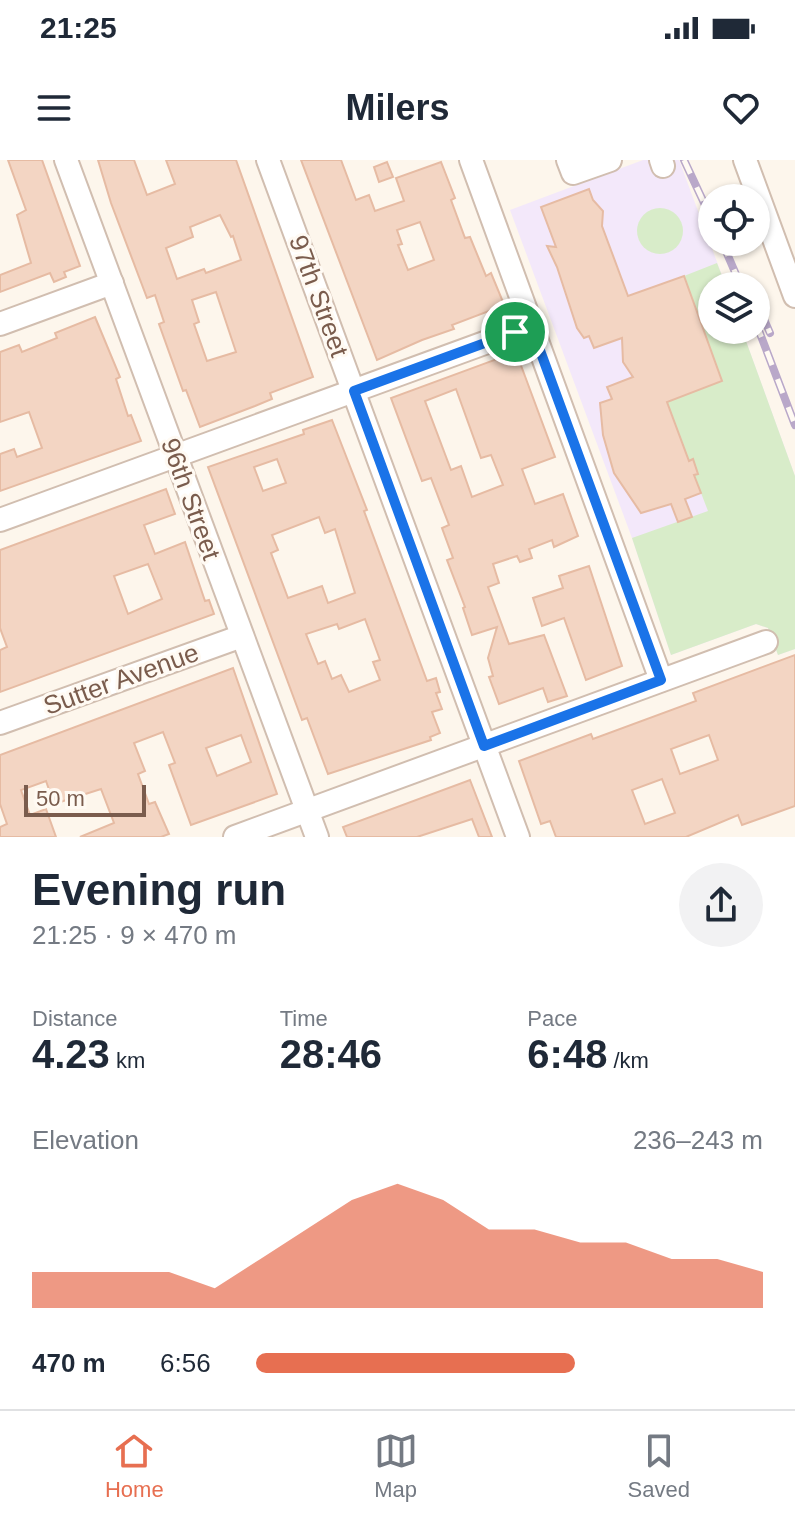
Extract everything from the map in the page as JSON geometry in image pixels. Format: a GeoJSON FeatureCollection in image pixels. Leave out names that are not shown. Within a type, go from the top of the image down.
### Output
{"type":"FeatureCollection","features":[{"type":"Feature","properties":{"kind":"street","name":"96th Street"},"geometry":{"type":"LineString","coordinates":[[66,160],[317,837]]}},
{"type":"Feature","properties":{"kind":"street","name":"97th Street"},"geometry":{"type":"LineString","coordinates":[[268,160],[518,837]]}},
{"type":"Feature","properties":{"kind":"street"},"geometry":{"type":"LineString","coordinates":[[568,160],[573,173],[610,160]]}},
{"type":"Feature","properties":{"kind":"street"},"geometry":{"type":"LineString","coordinates":[[745,160],[795,296]]}},
{"type":"Feature","properties":{"kind":"street"},"geometry":{"type":"LineString","coordinates":[[474,161],[661,680]]}},
{"type":"Feature","properties":{"kind":"street"},"geometry":{"type":"LineString","coordinates":[[0,324],[112,283]]}},
{"type":"Feature","properties":{"kind":"street"},"geometry":{"type":"LineString","coordinates":[[0,520],[531,326]]}},
{"type":"Feature","properties":{"kind":"street","name":"Sutter Avenue"},"geometry":{"type":"LineString","coordinates":[[0,723],[242,636]]}},
{"type":"Feature","properties":{"kind":"street"},"geometry":{"type":"LineString","coordinates":[[235,837],[766,642]]}},
{"type":"Feature","properties":{"kind":"shaded area"},"geometry":{"type":"Polygon","coordinates":[[[643,160],[679,160],[698,211],[698,256],[715,256],[721,272],[698,272],[698,344],[747,344],[795,476],[795,649],[778,655],[768,628],[756,624],[671,655],[632,538],[510,210],[643,160]]]}},
{"type":"Feature","properties":{"kind":"green space"},"geometry":{"type":"Polygon","coordinates":[[[660,208],[676,215],[683,231],[676,247],[660,254],[644,247],[637,231],[644,215],[660,208]]]}},
{"type":"Feature","properties":{"kind":"green space"},"geometry":{"type":"Polygon","coordinates":[[[717,263],[721,272],[698,272],[698,344],[747,344],[795,476],[795,649],[778,655],[768,628],[756,624],[671,655],[632,538],[708,511],[694,475],[698,474],[692,459],[689,461],[667,401],[684,276],[717,263]]]}},
{"type":"Feature","properties":{"kind":"building"},"geometry":{"type":"Polygon","coordinates":[[[8,160],[42,160],[80,266],[64,272],[66,277],[54,282],[50,273],[0,292],[0,275],[31,263],[17,215],[26,210],[8,160]]]}},
{"type":"Feature","properties":{"kind":"building"},"geometry":{"type":"Polygon","coordinates":[[[98,160],[134,160],[147,195],[175,184],[166,160],[236,160],[313,377],[270,393],[272,399],[200,427],[186,390],[183,391],[159,324],[164,322],[155,295],[147,298],[98,160]],[[220,215],[190,227],[193,237],[166,248],[177,279],[204,269],[206,273],[241,260],[233,236],[220,215]],[[216,292],[192,300],[199,322],[194,324],[207,361],[236,352],[216,292]]]}},
{"type":"Feature","properties":{"kind":"building"},"geometry":{"type":"Polygon","coordinates":[[[301,160],[341,160],[356,200],[369,195],[375,211],[404,201],[396,178],[441,162],[455,198],[451,200],[465,238],[470,237],[486,276],[491,273],[503,302],[496,305],[497,308],[452,325],[454,329],[377,360],[301,160]],[[420,222],[397,230],[402,244],[398,245],[408,270],[434,260],[420,222]]]}},
{"type":"Feature","properties":{"kind":"building"},"geometry":{"type":"Polygon","coordinates":[[[387,162],[393,177],[379,182],[374,167],[387,162]]]}},
{"type":"Feature","properties":{"kind":"building"},"geometry":{"type":"Polygon","coordinates":[[[589,189],[593,200],[603,211],[602,226],[628,296],[684,276],[698,315],[698,344],[709,344],[722,381],[667,402],[689,461],[693,459],[698,474],[694,475],[701,493],[685,499],[692,517],[678,522],[671,504],[641,513],[614,473],[603,435],[600,403],[612,399],[607,387],[633,377],[623,362],[622,338],[594,348],[589,336],[584,338],[577,328],[547,246],[556,247],[541,207],[589,189]]]}},
{"type":"Feature","properties":{"kind":"building"},"geometry":{"type":"Polygon","coordinates":[[[95,317],[120,377],[116,379],[128,416],[131,415],[141,441],[0,491],[0,454],[14,449],[17,457],[42,448],[29,412],[0,422],[0,352],[19,345],[22,352],[57,338],[55,333],[95,317]]]}},
{"type":"Feature","properties":{"kind":"building"},"geometry":{"type":"Polygon","coordinates":[[[516,352],[555,457],[522,469],[535,504],[563,494],[578,536],[554,547],[552,540],[529,549],[532,558],[520,562],[517,556],[493,564],[499,583],[488,587],[509,644],[544,635],[567,696],[548,702],[543,688],[499,704],[489,677],[493,676],[488,658],[497,627],[472,635],[447,560],[453,558],[442,528],[449,525],[431,478],[422,481],[391,398],[516,352]],[[456,389],[425,401],[451,470],[461,466],[472,497],[503,485],[491,455],[481,458],[456,389]]]}},
{"type":"Feature","properties":{"kind":"building"},"geometry":{"type":"Polygon","coordinates":[[[332,420],[427,681],[436,678],[440,692],[436,693],[442,709],[432,712],[440,733],[430,737],[431,740],[328,774],[307,718],[302,720],[208,467],[304,434],[303,430],[332,420]],[[277,459],[254,467],[263,491],[286,483],[277,459]],[[319,517],[272,535],[278,550],[271,553],[288,598],[322,586],[328,603],[355,593],[335,529],[325,533],[319,517]],[[365,619],[339,629],[337,624],[306,634],[318,664],[325,661],[332,679],[341,675],[349,692],[380,680],[373,662],[380,660],[365,619]]]}},
{"type":"Feature","properties":{"kind":"building"},"geometry":{"type":"Polygon","coordinates":[[[166,489],[175,514],[144,525],[155,554],[185,542],[205,601],[209,600],[214,614],[0,692],[0,650],[7,647],[0,628],[0,550],[166,489]],[[148,564],[114,576],[128,614],[162,599],[148,564]]]}},
{"type":"Feature","properties":{"kind":"building"},"geometry":{"type":"Polygon","coordinates":[[[589,566],[622,666],[586,680],[564,618],[542,626],[533,598],[563,588],[559,576],[589,566]]]}},
{"type":"Feature","properties":{"kind":"building"},"geometry":{"type":"Polygon","coordinates":[[[795,655],[795,806],[742,825],[738,815],[686,837],[556,837],[550,821],[541,824],[519,761],[591,734],[593,739],[696,701],[693,693],[795,655]],[[709,735],[671,749],[680,774],[718,760],[709,735]],[[662,779],[632,790],[645,824],[675,813],[662,779]]]}},
{"type":"Feature","properties":{"kind":"building"},"geometry":{"type":"Polygon","coordinates":[[[233,668],[277,794],[191,825],[169,765],[175,763],[163,732],[134,743],[145,771],[138,774],[149,804],[155,802],[169,834],[161,837],[80,837],[114,823],[101,789],[54,804],[46,781],[21,790],[30,815],[46,809],[56,837],[0,837],[0,827],[7,824],[0,804],[0,755],[233,668]],[[241,735],[206,748],[217,776],[251,762],[241,735]]]}},
{"type":"Feature","properties":{"kind":"building"},"geometry":{"type":"Polygon","coordinates":[[[470,780],[492,837],[479,837],[472,819],[417,837],[347,837],[343,827],[470,780]]]}},
{"type":"Feature","properties":{"kind":"railway"},"geometry":{"type":"LineString","coordinates":[[684,160],[698,190]]}},
{"type":"Feature","properties":{"kind":"railway"},"geometry":{"type":"LineString","coordinates":[[728,256],[735,272]]}},
{"type":"Feature","properties":{"kind":"railway"},"geometry":{"type":"LineString","coordinates":[[764,344],[795,425]]}},
{"type":"Feature","properties":{"kind":"route"},"geometry":{"type":"LineString","coordinates":[[531,326],[661,680],[484,746],[354,391],[515,332],[531,326]]}}]}
